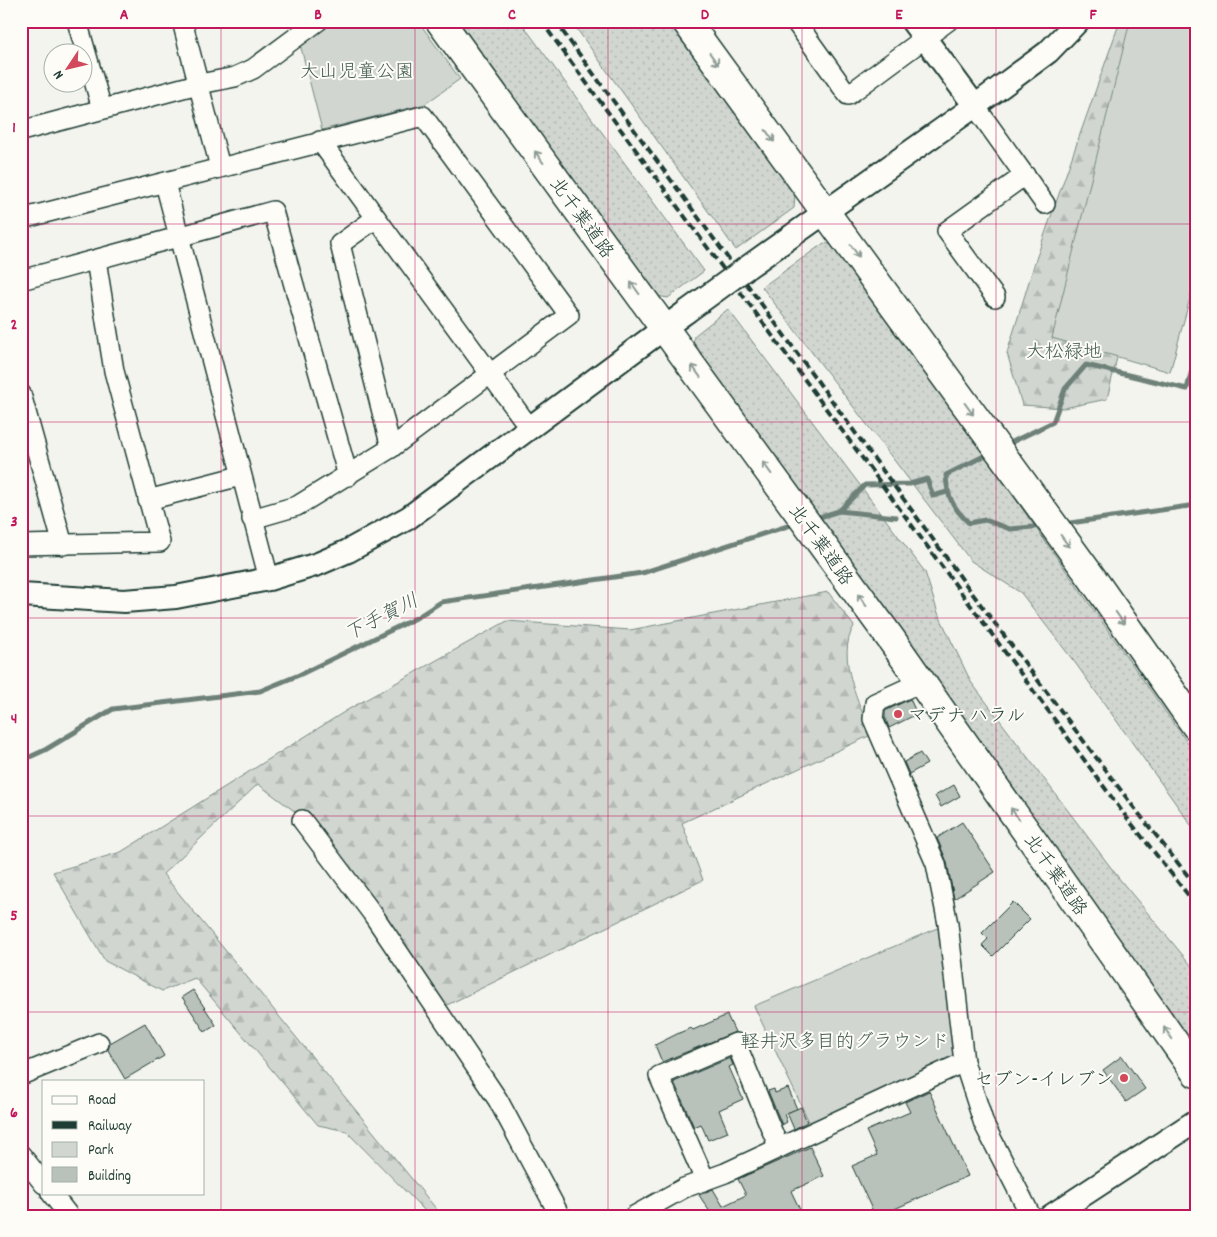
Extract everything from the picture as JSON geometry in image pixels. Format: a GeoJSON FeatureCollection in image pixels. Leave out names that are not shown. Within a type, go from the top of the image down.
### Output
{"type":"FeatureCollection","features":[{"type":"Feature","properties":{"kind":"highway","name":"北千葉道路"},"geometry":{"type":"LineString","coordinates":[[440,21],[675,320],[725,410],[921,682],[1196,1073]]}},
{"type":"Feature","properties":{"kind":"highway"},"geometry":{"type":"LineString","coordinates":[[686,21],[816,219],[941,370],[1092,578],[1196,726]]}},
{"type":"Feature","properties":{"kind":"street"},"geometry":{"type":"LineString","coordinates":[[77,21],[102,109]]}},
{"type":"Feature","properties":{"kind":"street"},"geometry":{"type":"LineString","coordinates":[[182,21],[220,166]]}},
{"type":"Feature","properties":{"kind":"street"},"geometry":{"type":"LineString","coordinates":[[21,131],[198,84],[234,77],[253,69],[318,21]]}},
{"type":"Feature","properties":{"kind":"street"},"geometry":{"type":"LineString","coordinates":[[795,21],[848,95],[919,30],[948,21]]}},
{"type":"Feature","properties":{"kind":"street"},"geometry":{"type":"LineString","coordinates":[[21,596],[124,601],[176,597],[269,579],[318,564],[380,534],[408,518],[675,320],[975,106],[1048,52],[1078,21]]}},
{"type":"Feature","properties":{"kind":"street"},"geometry":{"type":"LineString","coordinates":[[919,30],[1045,204]]}},
{"type":"Feature","properties":{"kind":"street"},"geometry":{"type":"LineString","coordinates":[[21,219],[165,183],[220,166],[423,116],[569,315],[391,448],[348,476],[297,506],[252,519]]}},
{"type":"Feature","properties":{"kind":"street"},"geometry":{"type":"LineString","coordinates":[[320,141],[529,428]]}},
{"type":"Feature","properties":{"kind":"street"},"geometry":{"type":"LineString","coordinates":[[995,297],[947,231],[1025,174]]}},
{"type":"Feature","properties":{"kind":"street"},"geometry":{"type":"LineString","coordinates":[[165,183],[240,476],[269,579]]}},
{"type":"Feature","properties":{"kind":"street"},"geometry":{"type":"LineString","coordinates":[[21,280],[273,211],[348,476]]}},
{"type":"Feature","properties":{"kind":"street"},"geometry":{"type":"LineString","coordinates":[[376,218],[340,244],[391,448]]}},
{"type":"Feature","properties":{"kind":"street"},"geometry":{"type":"LineString","coordinates":[[21,545],[160,542],[114,371],[96,260]]}},
{"type":"Feature","properties":{"kind":"street"},"geometry":{"type":"LineString","coordinates":[[21,394],[62,545]]}},
{"type":"Feature","properties":{"kind":"street"},"geometry":{"type":"LineString","coordinates":[[148,500],[240,476]]}},
{"type":"Feature","properties":{"kind":"street"},"geometry":{"type":"LineString","coordinates":[[921,682],[875,703],[873,719],[936,864],[948,924],[964,1062],[984,1124],[1031,1216]]}},
{"type":"Feature","properties":{"kind":"street"},"geometry":{"type":"LineString","coordinates":[[302,820],[372,913],[498,1100],[560,1216]]}},
{"type":"Feature","properties":{"kind":"street"},"geometry":{"type":"LineString","coordinates":[[21,1075],[99,1043]]}},
{"type":"Feature","properties":{"kind":"street"},"geometry":{"type":"LineString","coordinates":[[705,1180],[659,1076],[736,1043],[779,1148]]}},
{"type":"Feature","properties":{"kind":"street"},"geometry":{"type":"LineString","coordinates":[[634,1216],[684,1188],[779,1148],[964,1062]]}},
{"type":"Feature","properties":{"kind":"street"},"geometry":{"type":"LineString","coordinates":[[1051,1216],[1196,1121]]}},
{"type":"Feature","properties":{"kind":"street"},"geometry":{"type":"LineString","coordinates":[[21,1155],[42,1181]]}},
{"type":"Feature","properties":{"kind":"street"},"geometry":{"type":"LineString","coordinates":[[52,1194],[69,1216]]}},
{"type":"Feature","properties":{"kind":"green space","name":"大山児童公園"},"geometry":{"type":"Polygon","coordinates":[[[331,21],[418,21],[460,79],[425,104],[322,130],[300,44],[331,21]]]}},
{"type":"Feature","properties":{"kind":"green space"},"geometry":{"type":"Polygon","coordinates":[[[456,21],[520,21],[704,271],[668,298],[657,296],[456,21]]]}},
{"type":"Feature","properties":{"kind":"green space"},"geometry":{"type":"Polygon","coordinates":[[[571,21],[669,21],[795,193],[794,208],[736,250],[571,21]]]}},
{"type":"Feature","properties":{"kind":"green space","name":"大松緑地"},"geometry":{"type":"Polygon","coordinates":[[[1120,21],[1192,21],[1154,205],[1107,399],[1064,408],[1022,405],[1007,353],[1035,262],[1120,21]]]}},
{"type":"Feature","properties":{"kind":"green space","name":"大松緑地"},"geometry":{"type":"Polygon","coordinates":[[[1130,21],[1196,21],[1196,276],[1170,372],[1052,338],[1130,21]]]}},
{"type":"Feature","properties":{"kind":"green space"},"geometry":{"type":"Polygon","coordinates":[[[824,243],[837,246],[1196,755],[1196,832],[1076,664],[1021,593],[971,561],[762,287],[824,243]]]}},
{"type":"Feature","properties":{"kind":"green space"},"geometry":{"type":"Polygon","coordinates":[[[728,309],[925,572],[938,613],[971,682],[1121,881],[1196,971],[1196,1053],[693,348],[694,336],[728,309]]]}},
{"type":"Feature","properties":{"kind":"green space"},"geometry":{"type":"Polygon","coordinates":[[[828,592],[854,626],[847,652],[848,666],[856,695],[871,735],[682,823],[703,880],[443,1007],[305,819],[258,784],[163,874],[442,1216],[430,1216],[346,1131],[318,1125],[195,978],[162,991],[105,961],[53,872],[121,852],[349,709],[507,621],[630,630],[828,592]]]}},
{"type":"Feature","properties":{"kind":"green space","name":"軽井沢多目的グラウンド"},"geometry":{"type":"Polygon","coordinates":[[[942,926],[961,1057],[812,1128],[754,1006],[942,926]]]}},
{"type":"Feature","properties":{"kind":"building"},"geometry":{"type":"Polygon","coordinates":[[[910,699],[917,714],[889,728],[885,711],[910,699]]]}},
{"type":"Feature","properties":{"kind":"building"},"geometry":{"type":"Polygon","coordinates":[[[920,753],[927,764],[909,774],[904,762],[920,753]]]}},
{"type":"Feature","properties":{"kind":"building"},"geometry":{"type":"Polygon","coordinates":[[[954,785],[960,796],[941,807],[935,796],[954,785]]]}},
{"type":"Feature","properties":{"kind":"building"},"geometry":{"type":"Polygon","coordinates":[[[962,822],[995,872],[954,899],[947,862],[937,838],[962,822]]]}},
{"type":"Feature","properties":{"kind":"building"},"geometry":{"type":"Polygon","coordinates":[[[1013,902],[1030,919],[993,956],[982,945],[988,939],[982,933],[1013,902]]]}},
{"type":"Feature","properties":{"kind":"building"},"geometry":{"type":"Polygon","coordinates":[[[193,990],[216,1025],[205,1032],[182,997],[193,990]]]}},
{"type":"Feature","properties":{"kind":"building"},"geometry":{"type":"Polygon","coordinates":[[[727,1015],[735,1032],[662,1062],[655,1045],[691,1028],[693,1030],[727,1015]]]}},
{"type":"Feature","properties":{"kind":"building"},"geometry":{"type":"Polygon","coordinates":[[[145,1023],[164,1056],[125,1079],[108,1050],[110,1043],[145,1023]]]}},
{"type":"Feature","properties":{"kind":"building"},"geometry":{"type":"Polygon","coordinates":[[[1122,1056],[1145,1089],[1126,1102],[1103,1070],[1122,1056]]]}},
{"type":"Feature","properties":{"kind":"building"},"geometry":{"type":"Polygon","coordinates":[[[730,1058],[733,1065],[729,1067],[743,1099],[719,1110],[728,1132],[708,1140],[701,1124],[694,1127],[674,1082],[730,1058]]]}},
{"type":"Feature","properties":{"kind":"building"},"geometry":{"type":"Polygon","coordinates":[[[788,1088],[797,1109],[784,1114],[787,1122],[782,1125],[768,1091],[774,1089],[775,1093],[788,1088]]]}},
{"type":"Feature","properties":{"kind":"building"},"geometry":{"type":"Polygon","coordinates":[[[929,1091],[968,1176],[879,1216],[875,1216],[852,1166],[877,1155],[866,1131],[910,1112],[905,1102],[929,1091]]]}},
{"type":"Feature","properties":{"kind":"building"},"geometry":{"type":"Polygon","coordinates":[[[801,1107],[807,1122],[794,1129],[787,1113],[801,1107]]]}},
{"type":"Feature","properties":{"kind":"building"},"geometry":{"type":"Polygon","coordinates":[[[810,1147],[824,1176],[791,1191],[803,1216],[703,1216],[710,1212],[699,1195],[713,1189],[723,1206],[746,1195],[738,1179],[810,1147]]]}},
{"type":"Feature","properties":{"kind":"waterway"},"geometry":{"type":"LineString","coordinates":[[1006,445],[1053,422],[1065,389],[1086,365],[1187,389],[1196,355]]}},
{"type":"Feature","properties":{"kind":"waterway"},"geometry":{"type":"LineString","coordinates":[[992,452],[946,475],[949,496],[955,507],[969,523],[985,520],[1010,529],[1044,526]]}},
{"type":"Feature","properties":{"kind":"waterway"},"geometry":{"type":"LineString","coordinates":[[839,511],[865,485],[910,484],[927,479],[933,496],[947,492]]}},
{"type":"Feature","properties":{"kind":"waterway"},"geometry":{"type":"LineString","coordinates":[[1063,524],[1196,505]]}},
{"type":"Feature","properties":{"kind":"waterway"},"geometry":{"type":"LineString","coordinates":[[813,519],[839,511],[896,517]]}},
{"type":"Feature","properties":{"kind":"waterway","name":"下手賀川"},"geometry":{"type":"LineString","coordinates":[[21,761],[45,750],[113,709],[260,691],[299,675],[416,618],[441,602],[642,573],[797,523]]}},
{"type":"Feature","properties":{"kind":"railway"},"geometry":{"type":"LineString","coordinates":[[541,21],[1124,814],[1196,905]]}},
{"type":"Feature","properties":{"kind":"railway"},"geometry":{"type":"LineString","coordinates":[[555,21],[975,597],[1132,805],[1196,886]]}},
{"type":"Feature","properties":{"kind":"place","name":"マデナ ハラル"},"geometry":{"type":"Point","coordinates":[898,714]}},
{"type":"Feature","properties":{"kind":"place","name":"セブン-イレブン"},"geometry":{"type":"Point","coordinates":[1124,1078]}}]}
